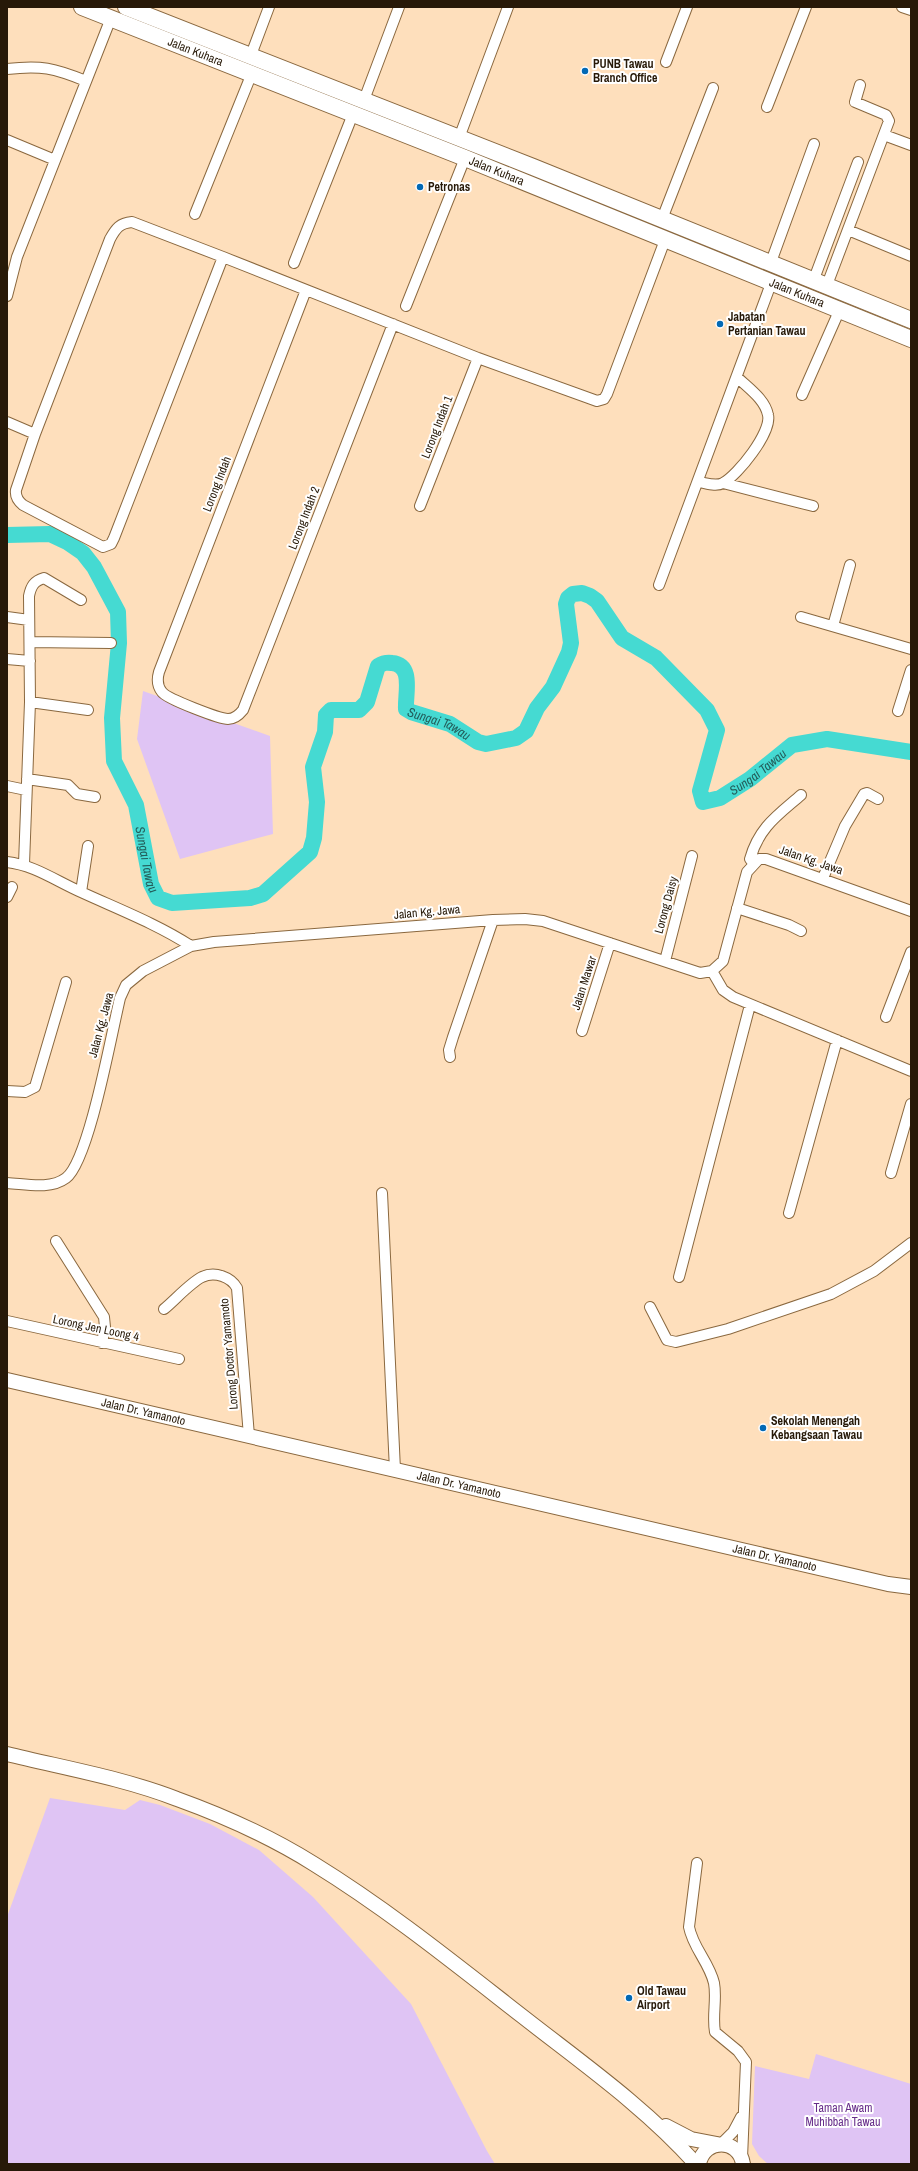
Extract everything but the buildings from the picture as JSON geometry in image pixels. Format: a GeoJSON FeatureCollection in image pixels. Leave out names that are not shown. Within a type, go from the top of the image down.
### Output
{"type":"FeatureCollection","features":[{"type":"Feature","properties":{"kind":"main road","name":"Jalan Kuhara"},"geometry":{"type":"LineString","coordinates":[[82,7],[465,158],[911,339]]}},
{"type":"Feature","properties":{"kind":"main road","name":"Jalan Kuhara"},"geometry":{"type":"LineString","coordinates":[[126,7],[251,55],[771,262],[911,320]]}},
{"type":"Feature","properties":{"kind":"main road","name":"Jalan Dr. Yamanoto"},"geometry":{"type":"LineString","coordinates":[[7,1380],[881,1583],[911,1587]]}},
{"type":"Feature","properties":{"kind":"main road"},"geometry":{"type":"LineString","coordinates":[[7,1754],[127,1783],[175,1798],[284,1847],[349,1886],[402,1924],[652,2118],[696,2164]]}},
{"type":"Feature","properties":{"kind":"main road"},"geometry":{"type":"LineString","coordinates":[[652,2118],[691,2139],[734,2147],[745,2162]]}},
{"type":"Feature","properties":{"kind":"main road"},"geometry":{"type":"LineString","coordinates":[[699,2164],[704,2152],[719,2144]]}},
{"type":"Feature","properties":{"kind":"street"},"geometry":{"type":"LineString","coordinates":[[251,55],[269,7]]}},
{"type":"Feature","properties":{"kind":"street"},"geometry":{"type":"LineString","coordinates":[[364,100],[399,7]]}},
{"type":"Feature","properties":{"kind":"street"},"geometry":{"type":"LineString","coordinates":[[459,138],[508,7]]}},
{"type":"Feature","properties":{"kind":"street"},"geometry":{"type":"LineString","coordinates":[[666,62],[687,7]]}},
{"type":"Feature","properties":{"kind":"street"},"geometry":{"type":"LineString","coordinates":[[767,107],[806,7]]}},
{"type":"Feature","properties":{"kind":"street"},"geometry":{"type":"LineString","coordinates":[[902,7],[911,10]]}},
{"type":"Feature","properties":{"kind":"street"},"geometry":{"type":"LineString","coordinates":[[7,296],[17,257],[111,18]]}},
{"type":"Feature","properties":{"kind":"street"},"geometry":{"type":"LineString","coordinates":[[7,69],[45,67],[58,69],[86,81]]}},
{"type":"Feature","properties":{"kind":"street"},"geometry":{"type":"LineString","coordinates":[[195,214],[252,73]]}},
{"type":"Feature","properties":{"kind":"street"},"geometry":{"type":"LineString","coordinates":[[821,282],[848,230],[889,121],[886,115],[856,102],[860,85]]}},
{"type":"Feature","properties":{"kind":"street"},"geometry":{"type":"LineString","coordinates":[[662,219],[713,88]]}},
{"type":"Feature","properties":{"kind":"street"},"geometry":{"type":"LineString","coordinates":[[294,263],[353,114]]}},
{"type":"Feature","properties":{"kind":"street"},"geometry":{"type":"LineString","coordinates":[[884,135],[911,146]]}},
{"type":"Feature","properties":{"kind":"street"},"geometry":{"type":"LineString","coordinates":[[7,140],[55,160]]}},
{"type":"Feature","properties":{"kind":"street"},"geometry":{"type":"LineString","coordinates":[[771,262],[814,144]]}},
{"type":"Feature","properties":{"kind":"street"},"geometry":{"type":"LineString","coordinates":[[406,306],[465,158]]}},
{"type":"Feature","properties":{"kind":"street"},"geometry":{"type":"LineString","coordinates":[[821,282],[858,162]]}},
{"type":"Feature","properties":{"kind":"street"},"geometry":{"type":"LineString","coordinates":[[223,257],[111,544],[103,546],[98,545],[18,502],[16,490],[35,434],[115,229],[122,223],[132,222],[223,257],[478,358],[591,400],[604,399],[665,240]]}},
{"type":"Feature","properties":{"kind":"street"},"geometry":{"type":"LineString","coordinates":[[848,230],[911,256]]}},
{"type":"Feature","properties":{"kind":"street"},"geometry":{"type":"LineString","coordinates":[[659,585],[699,482],[772,282]]}},
{"type":"Feature","properties":{"kind":"street","name":"Lorong Indah"},"geometry":{"type":"LineString","coordinates":[[235,718],[224,719],[171,699],[159,688],[157,681],[159,672],[306,290]]}},
{"type":"Feature","properties":{"kind":"street"},"geometry":{"type":"LineString","coordinates":[[880,307],[911,310]]}},
{"type":"Feature","properties":{"kind":"street"},"geometry":{"type":"LineString","coordinates":[[802,395],[840,309]]}},
{"type":"Feature","properties":{"kind":"street","name":"Lorong Indah 2"},"geometry":{"type":"LineString","coordinates":[[235,718],[243,710],[393,324]]}},
{"type":"Feature","properties":{"kind":"street","name":"Lorong Indah 1"},"geometry":{"type":"LineString","coordinates":[[420,506],[478,358]]}},
{"type":"Feature","properties":{"kind":"street"},"geometry":{"type":"LineString","coordinates":[[723,483],[752,454],[764,435],[769,416],[764,403],[737,377]]}},
{"type":"Feature","properties":{"kind":"street"},"geometry":{"type":"LineString","coordinates":[[7,422],[35,434]]}},
{"type":"Feature","properties":{"kind":"street"},"geometry":{"type":"LineString","coordinates":[[699,482],[713,485],[723,483],[813,506]]}},
{"type":"Feature","properties":{"kind":"street"},"geometry":{"type":"LineString","coordinates":[[833,626],[850,565]]}},
{"type":"Feature","properties":{"kind":"street"},"geometry":{"type":"LineString","coordinates":[[24,864],[30,702],[29,596],[31,586],[37,580],[44,578],[50,580],[81,600]]}},
{"type":"Feature","properties":{"kind":"street"},"geometry":{"type":"LineString","coordinates":[[7,617],[29,620]]}},
{"type":"Feature","properties":{"kind":"street"},"geometry":{"type":"LineString","coordinates":[[801,617],[911,649]]}},
{"type":"Feature","properties":{"kind":"street"},"geometry":{"type":"LineString","coordinates":[[30,642],[111,643]]}},
{"type":"Feature","properties":{"kind":"street"},"geometry":{"type":"LineString","coordinates":[[7,659],[30,661]]}},
{"type":"Feature","properties":{"kind":"street"},"geometry":{"type":"LineString","coordinates":[[898,711],[911,670]]}},
{"type":"Feature","properties":{"kind":"street"},"geometry":{"type":"LineString","coordinates":[[30,702],[88,710]]}},
{"type":"Feature","properties":{"kind":"street"},"geometry":{"type":"LineString","coordinates":[[27,779],[68,785],[77,794],[94,797]]}},
{"type":"Feature","properties":{"kind":"street"},"geometry":{"type":"LineString","coordinates":[[7,786],[26,790]]}},
{"type":"Feature","properties":{"kind":"street"},"geometry":{"type":"LineString","coordinates":[[823,878],[845,826],[864,794],[867,793],[878,799]]}},
{"type":"Feature","properties":{"kind":"street"},"geometry":{"type":"LineString","coordinates":[[801,794],[764,827],[754,846],[750,858],[753,863],[747,872],[723,961],[712,971],[723,990],[750,1005],[911,1070]]}},
{"type":"Feature","properties":{"kind":"street"},"geometry":{"type":"LineString","coordinates":[[81,892],[88,846]]}},
{"type":"Feature","properties":{"kind":"street","name":"Lorong Daisy"},"geometry":{"type":"LineString","coordinates":[[665,961],[692,856]]}},
{"type":"Feature","properties":{"kind":"street","name":"Jalan Kg. Jawa"},"geometry":{"type":"LineString","coordinates":[[753,863],[759,859],[766,859],[823,878],[911,911]]}},
{"type":"Feature","properties":{"kind":"street"},"geometry":{"type":"LineString","coordinates":[[7,862],[24,864],[81,892],[128,912],[191,946]]}},
{"type":"Feature","properties":{"kind":"street"},"geometry":{"type":"LineString","coordinates":[[7,897],[12,887]]}},
{"type":"Feature","properties":{"kind":"street"},"geometry":{"type":"LineString","coordinates":[[737,908],[789,925],[801,931]]}},
{"type":"Feature","properties":{"kind":"street","name":"Jalan Kg. Jawa"},"geometry":{"type":"LineString","coordinates":[[7,1183],[51,1184],[67,1177],[75,1168],[87,1138],[120,998],[126,985],[148,968],[191,946],[214,942],[493,920],[525,919],[543,921],[700,973],[712,971]]}},
{"type":"Feature","properties":{"kind":"street"},"geometry":{"type":"LineString","coordinates":[[450,1058],[449,1050],[453,1037],[493,920]]}},
{"type":"Feature","properties":{"kind":"street","name":"Jalan Mawar"},"geometry":{"type":"LineString","coordinates":[[582,1031],[610,943]]}},
{"type":"Feature","properties":{"kind":"street"},"geometry":{"type":"LineString","coordinates":[[886,1017],[911,952]]}},
{"type":"Feature","properties":{"kind":"street"},"geometry":{"type":"LineString","coordinates":[[7,1091],[25,1092],[36,1087],[66,982]]}},
{"type":"Feature","properties":{"kind":"street"},"geometry":{"type":"LineString","coordinates":[[679,1277],[750,1005]]}},
{"type":"Feature","properties":{"kind":"street"},"geometry":{"type":"LineString","coordinates":[[789,1213],[837,1040]]}},
{"type":"Feature","properties":{"kind":"street"},"geometry":{"type":"LineString","coordinates":[[891,1173],[911,1104]]}},
{"type":"Feature","properties":{"kind":"street"},"geometry":{"type":"LineString","coordinates":[[382,1193],[395,1470]]}},
{"type":"Feature","properties":{"kind":"street"},"geometry":{"type":"LineString","coordinates":[[56,1241],[104,1317],[105,1327],[102,1342]]}},
{"type":"Feature","properties":{"kind":"street"},"geometry":{"type":"LineString","coordinates":[[650,1308],[667,1340],[676,1342],[728,1329],[831,1294],[874,1271],[911,1243]]}},
{"type":"Feature","properties":{"kind":"street","name":"Lorong Doctor Yamamoto"},"geometry":{"type":"LineString","coordinates":[[164,1309],[203,1277],[224,1276],[233,1280],[237,1288],[249,1436]]}},
{"type":"Feature","properties":{"kind":"street","name":"Lorong Jen Loong 4"},"geometry":{"type":"LineString","coordinates":[[7,1321],[179,1359]]}},
{"type":"Feature","properties":{"kind":"street"},"geometry":{"type":"LineString","coordinates":[[697,1863],[689,1927],[695,1944],[708,1965],[714,1984],[714,2028],[718,2036],[738,2051],[746,2062],[747,2070],[743,2114],[745,2162]]}},
{"type":"Feature","properties":{"kind":"street"},"geometry":{"type":"LineString","coordinates":[[719,2144],[733,2132],[743,2114]]}},
{"type":"Feature","properties":{"kind":"green space"},"geometry":{"type":"Polygon","coordinates":[[[143,691],[270,736],[273,834],[180,859],[137,739],[143,691]]]}},
{"type":"Feature","properties":{"kind":"green space"},"geometry":{"type":"Polygon","coordinates":[[[50,1798],[125,1810],[140,1800],[160,1805],[210,1824],[259,1850],[313,1897],[411,2004],[495,2164],[7,2164],[7,1917],[50,1798]]]}},
{"type":"Feature","properties":{"kind":"green space","name":"Taman Awam Muhibbah Tawau"},"geometry":{"type":"Polygon","coordinates":[[[816,2054],[911,2084],[911,2164],[768,2164],[759,2156],[752,2144],[755,2066],[809,2079],[816,2054]]]}},
{"type":"Feature","properties":{"kind":"waterway","name":"Sungai Tawau"},"geometry":{"type":"LineString","coordinates":[[7,535],[50,534],[67,542],[83,553],[94,567],[118,612],[119,643],[112,718],[114,761],[136,805],[151,884],[158,898],[172,903],[250,898],[263,894],[310,852],[314,838],[317,802],[313,767],[325,732],[326,715],[331,710],[359,710],[367,702],[378,666],[381,664],[392,663],[399,665],[403,669],[406,674],[407,681],[406,709],[411,712],[450,724],[478,742],[486,744],[516,738],[526,731],[537,708],[553,687],[569,652],[571,643],[566,604],[568,598],[573,594],[582,593],[597,601],[622,638],[656,658],[707,710],[717,730],[700,791],[703,802],[720,798],[750,779],[792,745],[827,739],[911,752]]}},
{"type":"Feature","properties":{"kind":"place","name":"PUNB Tawau Branch Office"},"geometry":{"type":"Point","coordinates":[585,71]}},
{"type":"Feature","properties":{"kind":"place","name":"Petronas"},"geometry":{"type":"Point","coordinates":[420,187]}},
{"type":"Feature","properties":{"kind":"place","name":"Jabatan Pertanian Tawau"},"geometry":{"type":"Point","coordinates":[720,324]}},
{"type":"Feature","properties":{"kind":"place","name":"Sekolah Menengah Kebangsaan Tawau"},"geometry":{"type":"Point","coordinates":[763,1428]}},
{"type":"Feature","properties":{"kind":"place","name":"Old Tawau Airport"},"geometry":{"type":"Point","coordinates":[629,1998]}}]}
